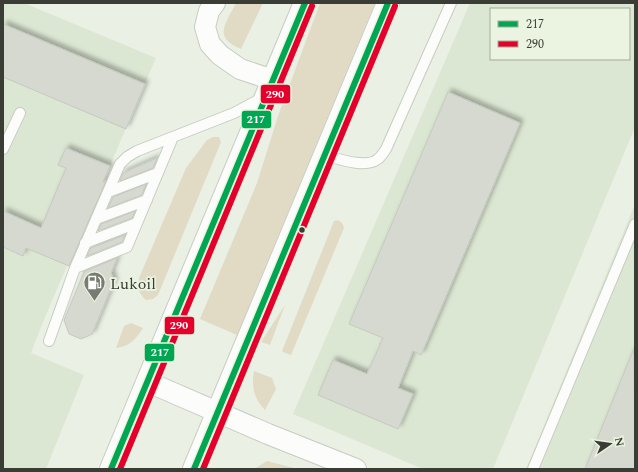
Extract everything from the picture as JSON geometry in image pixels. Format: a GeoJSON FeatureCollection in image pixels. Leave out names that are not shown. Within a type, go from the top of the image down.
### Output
{"type":"FeatureCollection","features":[{"type":"Feature","properties":{"kind":"main road"},"geometry":{"type":"LineString","coordinates":[[111,469],[305,3]]}},
{"type":"Feature","properties":{"kind":"main road"},"geometry":{"type":"LineString","coordinates":[[194,469],[388,3]]}},
{"type":"Feature","properties":{"kind":"street"},"geometry":{"type":"LineString","coordinates":[[215,3],[208,10],[205,27],[210,44],[220,55],[269,88]]}},
{"type":"Feature","properties":{"kind":"street"},"geometry":{"type":"LineString","coordinates":[[148,382],[323,459],[356,469]]}},
{"type":"Feature","properties":{"kind":"lane"},"geometry":{"type":"LineString","coordinates":[[325,155],[351,162],[367,164],[378,159],[386,149],[451,3]]}},
{"type":"Feature","properties":{"kind":"lane"},"geometry":{"type":"LineString","coordinates":[[49,341],[85,243],[120,164],[127,157],[234,113],[269,88]]}},
{"type":"Feature","properties":{"kind":"lane"},"geometry":{"type":"LineString","coordinates":[[3,149],[20,113]]}},
{"type":"Feature","properties":{"kind":"lane"},"geometry":{"type":"LineString","coordinates":[[75,268],[127,247],[173,137]]}},
{"type":"Feature","properties":{"kind":"lane"},"geometry":{"type":"LineString","coordinates":[[108,192],[158,172]]}},
{"type":"Feature","properties":{"kind":"lane"},"geometry":{"type":"LineString","coordinates":[[96,219],[147,200]]}},
{"type":"Feature","properties":{"kind":"lane"},"geometry":{"type":"LineString","coordinates":[[85,243],[137,223]]}},
{"type":"Feature","properties":{"kind":"lane"},"geometry":{"type":"LineString","coordinates":[[533,469],[635,224]]}},
{"type":"Feature","properties":{"kind":"shaded area"},"geometry":{"type":"Polygon","coordinates":[[[3,3],[24,3],[156,58],[31,353],[84,375],[46,469],[3,469],[3,3]]]}},
{"type":"Feature","properties":{"kind":"shaded area"},"geometry":{"type":"Polygon","coordinates":[[[236,3],[263,3],[241,49],[232,45],[224,35],[226,23],[236,3]]]}},
{"type":"Feature","properties":{"kind":"shaded area"},"geometry":{"type":"Polygon","coordinates":[[[320,3],[375,3],[237,335],[200,319],[257,183],[278,116],[320,3]]]}},
{"type":"Feature","properties":{"kind":"shaded area"},"geometry":{"type":"Polygon","coordinates":[[[470,3],[635,3],[635,127],[493,469],[423,469],[293,414],[470,3]]]}},
{"type":"Feature","properties":{"kind":"shaded area"},"geometry":{"type":"Polygon","coordinates":[[[213,137],[219,137],[221,142],[158,295],[153,299],[146,300],[141,295],[139,290],[139,278],[186,168],[207,140],[213,137]]]}},
{"type":"Feature","properties":{"kind":"shaded area"},"geometry":{"type":"Polygon","coordinates":[[[635,204],[635,469],[526,469],[635,204]]]}},
{"type":"Feature","properties":{"kind":"shaded area"},"geometry":{"type":"Polygon","coordinates":[[[337,220],[342,222],[344,228],[291,355],[285,353],[282,351],[334,221],[337,220]]]}},
{"type":"Feature","properties":{"kind":"shaded area"},"geometry":{"type":"Polygon","coordinates":[[[285,305],[270,345],[261,342],[285,305]]]}},
{"type":"Feature","properties":{"kind":"shaded area"},"geometry":{"type":"Polygon","coordinates":[[[131,323],[143,328],[132,342],[125,346],[116,348],[124,326],[131,323]]]}},
{"type":"Feature","properties":{"kind":"shaded area"},"geometry":{"type":"Polygon","coordinates":[[[254,371],[272,378],[276,389],[265,410],[261,406],[254,392],[254,371]]]}},
{"type":"Feature","properties":{"kind":"shaded area"},"geometry":{"type":"Polygon","coordinates":[[[267,461],[294,468],[295,469],[254,469],[267,461]]]}},
{"type":"Feature","properties":{"kind":"building"},"geometry":{"type":"Polygon","coordinates":[[[3,24],[145,84],[126,129],[3,77],[3,24]]]}},
{"type":"Feature","properties":{"kind":"building"},"geometry":{"type":"Polygon","coordinates":[[[448,92],[520,123],[421,355],[413,351],[398,388],[413,394],[398,429],[318,395],[333,360],[367,374],[383,338],[349,324],[448,92]]]}},
{"type":"Feature","properties":{"kind":"building"},"geometry":{"type":"Polygon","coordinates":[[[66,148],[110,166],[103,182],[106,181],[69,266],[26,248],[23,256],[3,247],[3,211],[41,228],[66,168],[58,165],[66,148]]]}},
{"type":"Feature","properties":{"kind":"building"},"geometry":{"type":"Polygon","coordinates":[[[157,158],[153,168],[120,181],[123,173],[157,158]]]}},
{"type":"Feature","properties":{"kind":"building"},"geometry":{"type":"Polygon","coordinates":[[[146,184],[142,195],[108,208],[113,197],[146,184]]]}},
{"type":"Feature","properties":{"kind":"building"},"geometry":{"type":"Polygon","coordinates":[[[135,211],[132,218],[98,231],[101,224],[135,211]]]}},
{"type":"Feature","properties":{"kind":"building"},"geometry":{"type":"Polygon","coordinates":[[[125,235],[122,242],[87,256],[91,248],[125,235]]]}},
{"type":"Feature","properties":{"kind":"building","name":"Lukoil"},"geometry":{"type":"Polygon","coordinates":[[[117,258],[111,273],[114,281],[92,334],[81,339],[69,334],[64,320],[83,272],[117,258]]]}},
{"type":"Feature","properties":{"kind":"building"},"geometry":{"type":"Polygon","coordinates":[[[634,348],[635,469],[585,469],[634,348]]]}},
{"type":"Feature","properties":{"kind":"transit line","name":"217"},"geometry":{"type":"LineString","coordinates":[[111,469],[305,3]]}},
{"type":"Feature","properties":{"kind":"transit line","name":"217"},"geometry":{"type":"LineString","coordinates":[[194,469],[388,3]]}},
{"type":"Feature","properties":{"kind":"transit line","name":"290"},"geometry":{"type":"LineString","coordinates":[[120,469],[312,6]]}},
{"type":"Feature","properties":{"kind":"transit line","name":"290"},"geometry":{"type":"LineString","coordinates":[[203,469],[395,6]]}},
{"type":"Feature","properties":{"kind":"place","name":"Lukoil"},"geometry":{"type":"Point","coordinates":[94,302]}}]}
